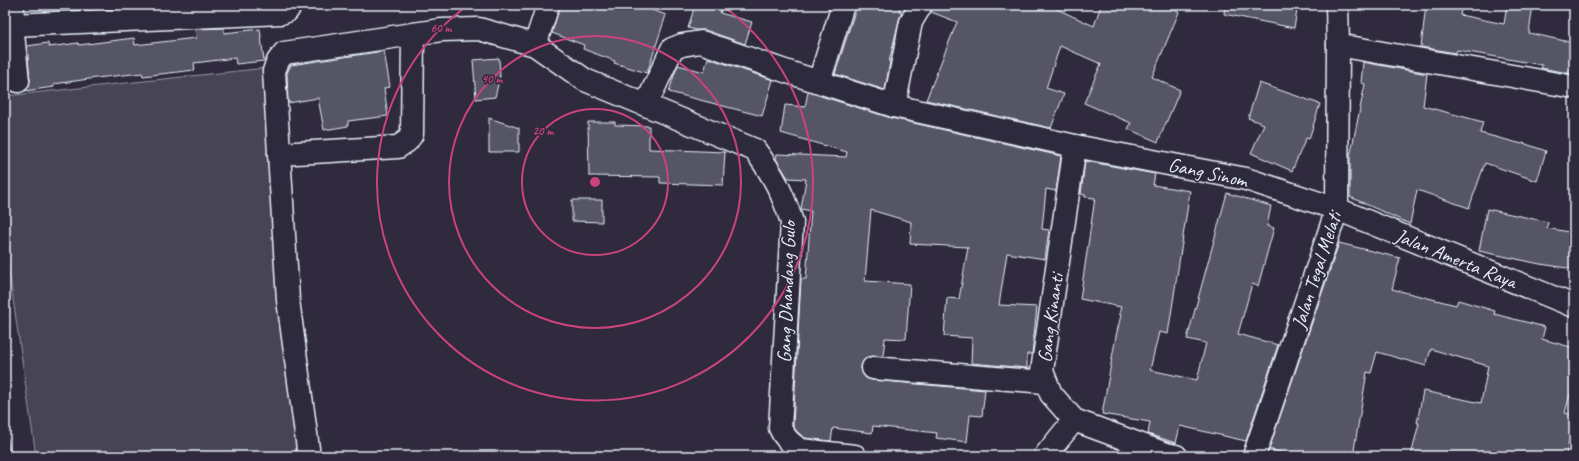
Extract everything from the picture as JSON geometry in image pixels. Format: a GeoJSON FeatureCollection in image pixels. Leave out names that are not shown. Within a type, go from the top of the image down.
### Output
{"type":"FeatureCollection","features":[{"type":"Feature","properties":{"kind":"street"},"geometry":{"type":"LineString","coordinates":[[535,45],[548,5]]}},
{"type":"Feature","properties":{"kind":"street"},"geometry":{"type":"LineString","coordinates":[[820,82],[843,5]]}},
{"type":"Feature","properties":{"kind":"street"},"geometry":{"type":"LineString","coordinates":[[894,106],[911,22],[920,5]]}},
{"type":"Feature","properties":{"kind":"street","name":"Jalan Tegal Melati"},"geometry":{"type":"LineString","coordinates":[[1254,456],[1337,209],[1337,5]]}},
{"type":"Feature","properties":{"kind":"street"},"geometry":{"type":"LineString","coordinates":[[18,81],[13,15],[281,13],[289,8]]}},
{"type":"Feature","properties":{"kind":"street","name":"Gang Dhandang Gulo"},"geometry":{"type":"LineString","coordinates":[[278,154],[274,71],[278,61],[284,53],[442,30],[479,29],[535,45],[585,80],[755,150],[771,172],[783,195],[792,222],[780,428],[784,436],[794,446],[801,450],[855,456]]}},
{"type":"Feature","properties":{"kind":"street"},"geometry":{"type":"LineString","coordinates":[[309,456],[288,300],[278,154],[398,147],[407,141],[412,134],[413,34]]}},
{"type":"Feature","properties":{"kind":"street","name":"Gang Sinom"},"geometry":{"type":"LineString","coordinates":[[646,105],[672,49],[682,45],[701,42],[894,106],[1075,146],[1246,179],[1337,209]]}},
{"type":"Feature","properties":{"kind":"street"},"geometry":{"type":"LineString","coordinates":[[1338,45],[1574,87]]}},
{"type":"Feature","properties":{"kind":"street","name":"Gang Kinanti"},"geometry":{"type":"LineString","coordinates":[[1075,146],[1042,371],[1045,382],[1051,394],[1074,420],[1166,454],[1176,456]]}},
{"type":"Feature","properties":{"kind":"street","name":"Jalan Amerta Raya"},"geometry":{"type":"LineString","coordinates":[[1337,209],[1574,306]]}},
{"type":"Feature","properties":{"kind":"street"},"geometry":{"type":"LineString","coordinates":[[873,368],[1045,382]]}},
{"type":"Feature","properties":{"kind":"street"},"geometry":{"type":"LineString","coordinates":[[1045,456],[1074,420]]}},
{"type":"Feature","properties":{"kind":"shaded area"},"geometry":{"type":"Polygon","coordinates":[[[266,68],[278,247],[298,456],[36,456],[5,244],[5,96],[266,68]]]}},
{"type":"Feature","properties":{"kind":"building"},"geometry":{"type":"Polygon","coordinates":[[[560,5],[654,5],[652,10],[666,15],[647,73],[614,63],[615,61],[583,49],[584,45],[552,33],[560,5]]]}},
{"type":"Feature","properties":{"kind":"building"},"geometry":{"type":"Polygon","coordinates":[[[695,5],[723,5],[720,13],[752,22],[745,44],[705,30],[688,28],[695,5]]]}},
{"type":"Feature","properties":{"kind":"building"},"geometry":{"type":"Polygon","coordinates":[[[857,5],[901,5],[899,11],[902,12],[889,62],[885,90],[835,74],[857,5]]]}},
{"type":"Feature","properties":{"kind":"building"},"geometry":{"type":"Polygon","coordinates":[[[933,5],[1048,5],[1094,26],[1101,5],[1163,5],[1179,12],[1152,77],[1180,90],[1158,142],[1128,129],[1131,123],[1084,103],[1101,64],[1060,46],[1046,88],[1064,94],[1051,128],[926,100],[957,22],[931,12],[933,5]]]}},
{"type":"Feature","properties":{"kind":"building"},"geometry":{"type":"Polygon","coordinates":[[[1225,5],[1298,5],[1294,28],[1224,14],[1225,5]]]}},
{"type":"Feature","properties":{"kind":"building"},"geometry":{"type":"Polygon","coordinates":[[[1426,5],[1462,5],[1460,15],[1504,24],[1507,5],[1533,5],[1529,33],[1574,43],[1574,74],[1541,68],[1542,65],[1457,50],[1456,53],[1421,47],[1426,5]]]}},
{"type":"Feature","properties":{"kind":"building"},"geometry":{"type":"Polygon","coordinates":[[[224,28],[224,33],[260,29],[264,61],[236,64],[235,58],[194,63],[195,70],[143,76],[142,73],[96,78],[54,84],[54,87],[25,91],[29,86],[30,80],[27,46],[48,43],[49,47],[78,43],[79,45],[134,38],[135,45],[196,38],[195,29],[224,28]]]}},
{"type":"Feature","properties":{"kind":"building"},"geometry":{"type":"Polygon","coordinates":[[[384,51],[390,87],[384,88],[388,116],[348,121],[348,126],[324,130],[318,98],[288,103],[287,73],[291,65],[384,51]]]}},
{"type":"Feature","properties":{"kind":"building"},"geometry":{"type":"Polygon","coordinates":[[[499,58],[500,76],[495,97],[476,99],[473,60],[499,58]]]}},
{"type":"Feature","properties":{"kind":"building"},"geometry":{"type":"Polygon","coordinates":[[[708,58],[773,80],[762,116],[669,92],[678,65],[704,72],[708,58]]]}},
{"type":"Feature","properties":{"kind":"building"},"geometry":{"type":"Polygon","coordinates":[[[1363,62],[1427,74],[1423,106],[1483,122],[1480,133],[1522,144],[1523,143],[1546,151],[1537,181],[1485,163],[1469,208],[1417,190],[1410,224],[1350,197],[1350,157],[1365,84],[1361,83],[1363,62]]]}},
{"type":"Feature","properties":{"kind":"building"},"geometry":{"type":"Polygon","coordinates":[[[1259,83],[1320,104],[1309,139],[1306,138],[1292,171],[1251,153],[1264,124],[1248,118],[1259,83]]]}},
{"type":"Feature","properties":{"kind":"building"},"geometry":{"type":"Polygon","coordinates":[[[808,92],[891,118],[1061,156],[1056,191],[1046,189],[1042,229],[1049,230],[1045,259],[1007,253],[999,305],[1037,307],[1032,354],[1027,354],[1027,368],[971,363],[972,338],[944,336],[947,298],[959,299],[968,247],[910,244],[911,222],[871,210],[865,281],[910,284],[906,339],[885,338],[883,356],[867,357],[863,361],[861,367],[862,373],[866,378],[872,380],[985,390],[982,416],[970,415],[967,442],[936,438],[937,433],[873,426],[872,433],[833,428],[831,441],[805,438],[797,432],[793,426],[801,279],[806,279],[811,211],[801,209],[806,179],[788,178],[776,159],[777,154],[846,157],[847,152],[781,133],[785,105],[805,107],[808,92]]]}},
{"type":"Feature","properties":{"kind":"building"},"geometry":{"type":"Polygon","coordinates":[[[489,118],[519,128],[519,152],[489,152],[489,118]]]}},
{"type":"Feature","properties":{"kind":"building"},"geometry":{"type":"Polygon","coordinates":[[[588,122],[615,122],[615,125],[649,126],[649,149],[725,152],[723,185],[660,183],[660,177],[589,176],[588,122]]]}},
{"type":"Feature","properties":{"kind":"building"},"geometry":{"type":"Polygon","coordinates":[[[1085,161],[1155,174],[1153,185],[1190,191],[1168,334],[1159,332],[1150,370],[1197,380],[1206,343],[1187,339],[1227,193],[1271,206],[1267,226],[1274,228],[1258,286],[1252,284],[1238,334],[1278,345],[1246,441],[1180,426],[1176,443],[1148,434],[1150,422],[1102,414],[1121,315],[1119,314],[1121,307],[1080,299],[1095,198],[1085,197],[1085,195],[1081,194],[1085,161]]]}},
{"type":"Feature","properties":{"kind":"building"},"geometry":{"type":"Polygon","coordinates":[[[572,200],[602,200],[602,222],[572,221],[572,200]]]}},
{"type":"Feature","properties":{"kind":"building"},"geometry":{"type":"Polygon","coordinates":[[[1487,209],[1548,222],[1547,228],[1574,233],[1574,269],[1540,264],[1479,251],[1487,209]]]}},
{"type":"Feature","properties":{"kind":"building"},"geometry":{"type":"Polygon","coordinates":[[[1339,243],[1400,258],[1392,289],[1456,305],[1458,300],[1495,311],[1494,314],[1545,327],[1542,339],[1574,348],[1574,379],[1565,413],[1574,415],[1574,419],[1566,456],[1411,456],[1419,423],[1417,423],[1423,391],[1481,403],[1488,366],[1431,349],[1426,366],[1377,352],[1371,373],[1367,372],[1353,456],[1293,456],[1269,449],[1339,243]]]}},
{"type":"Feature","properties":{"kind":"waterway"},"geometry":{"type":"LineString","coordinates":[[5,439],[8,456]]}}]}
